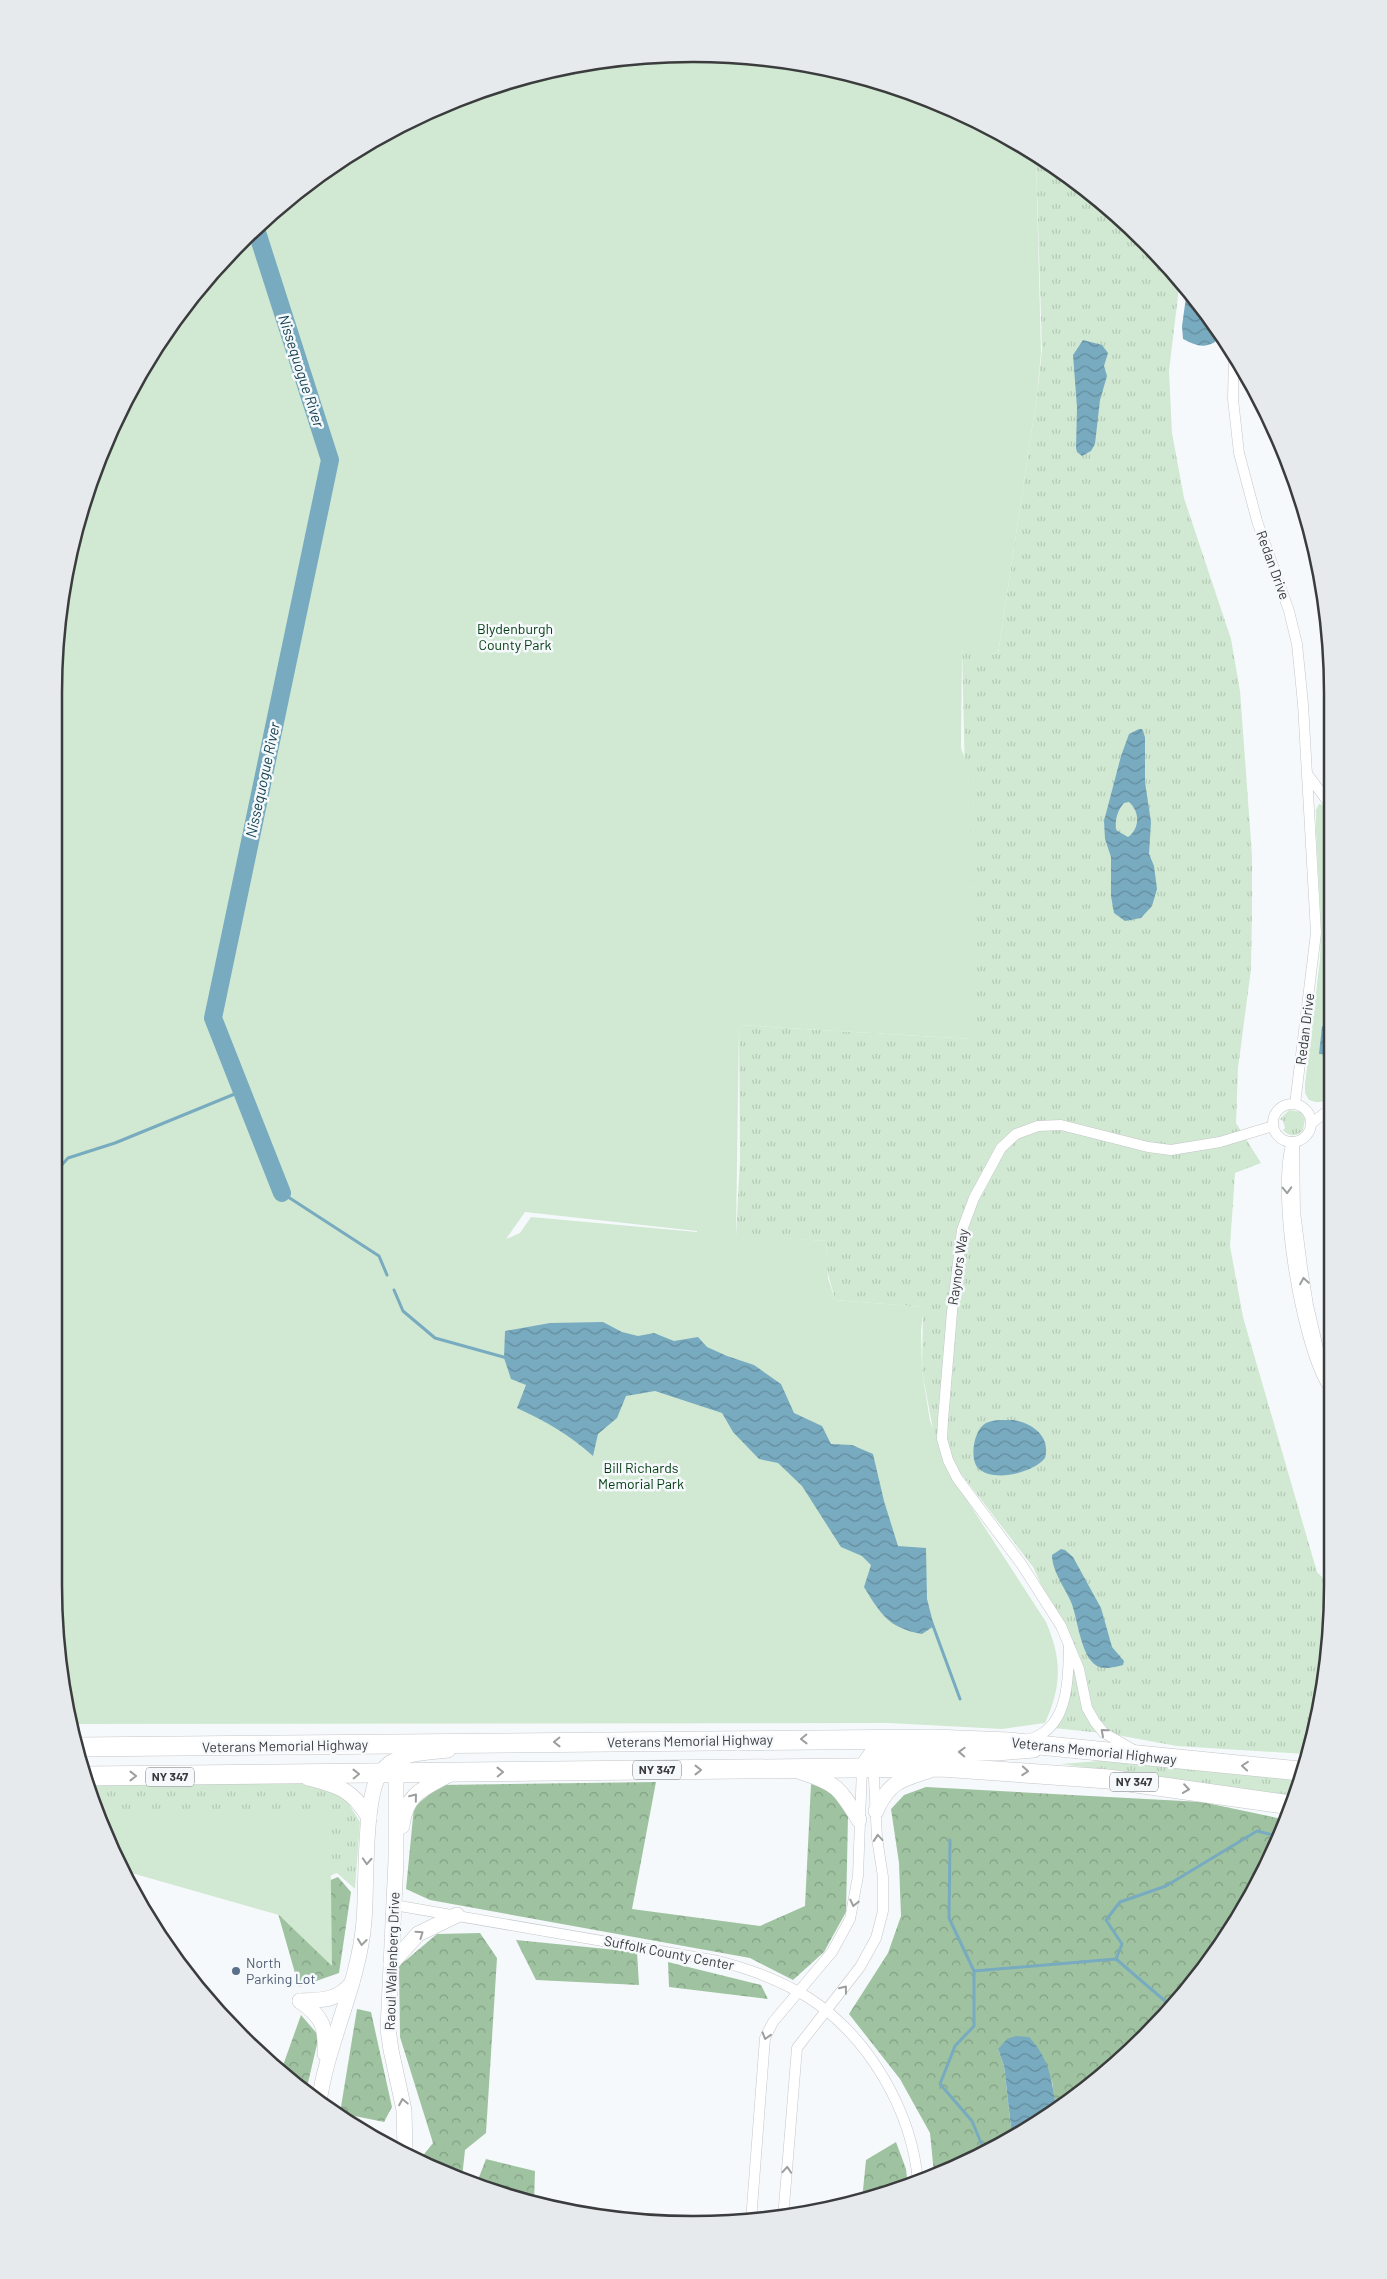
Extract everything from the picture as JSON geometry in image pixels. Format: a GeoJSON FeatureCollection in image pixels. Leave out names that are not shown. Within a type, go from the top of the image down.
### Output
{"type":"FeatureCollection","features":[{"type":"Feature","properties":{"kind":"highway","name":"Veterans Memorial Highway"},"geometry":{"type":"LineString","coordinates":[[84,1747],[488,1744],[842,1738],[934,1739],[1009,1742],[1297,1770]]}},
{"type":"Feature","properties":{"kind":"highway","name":"Veterans Memorial Highway"},"geometry":{"type":"LineString","coordinates":[[93,1777],[297,1775],[388,1770],[452,1773],[786,1768],[867,1764],[1036,1772],[1108,1779],[1285,1804]]}},
{"type":"Feature","properties":{"kind":"street","name":"Redan Drive"},"geometry":{"type":"LineString","coordinates":[[1234,368],[1233,399],[1239,453],[1250,500],[1280,581],[1297,644],[1303,696],[1316,933],[1295,1104]]}},
{"type":"Feature","properties":{"kind":"street"},"geometry":{"type":"LineString","coordinates":[[1308,775],[1324,797]]}},
{"type":"Feature","properties":{"kind":"street"},"geometry":{"type":"LineString","coordinates":[[1312,1123],[1305,1108],[1295,1104],[1278,1109],[1273,1126],[1278,1136],[1293,1142],[1305,1138],[1312,1123],[1324,1114]]}},
{"type":"Feature","properties":{"kind":"street","name":"Raynors Way"},"geometry":{"type":"LineString","coordinates":[[1146,1756],[1110,1737],[1095,1722],[1087,1708],[1080,1669],[1061,1626],[1022,1565],[957,1478],[948,1460],[942,1439],[955,1279],[962,1230],[968,1213],[1001,1148],[1016,1134],[1038,1126],[1062,1126],[1140,1146],[1171,1150],[1220,1142],[1273,1126]]}},
{"type":"Feature","properties":{"kind":"street"},"geometry":{"type":"LineString","coordinates":[[1293,1142],[1288,1155],[1287,1168],[1293,1226],[1304,1305],[1314,1354],[1324,1378]]}},
{"type":"Feature","properties":{"kind":"street"},"geometry":{"type":"LineString","coordinates":[[1009,1742],[1029,1739],[1042,1734],[1060,1714],[1066,1694],[1069,1643]]}},
{"type":"Feature","properties":{"kind":"street"},"geometry":{"type":"LineString","coordinates":[[784,2210],[797,2048],[860,1967],[876,1938],[883,1911],[883,1877],[877,1838],[876,1810],[867,1764],[860,1746],[842,1738]]}},
{"type":"Feature","properties":{"kind":"street"},"geometry":{"type":"LineString","coordinates":[[388,1770],[406,1757],[488,1744]]}},
{"type":"Feature","properties":{"kind":"street"},"geometry":{"type":"LineString","coordinates":[[372,1745],[384,1754],[388,1770],[396,1860]]}},
{"type":"Feature","properties":{"kind":"street"},"geometry":{"type":"LineString","coordinates":[[752,2213],[765,2038],[772,2022],[837,1945],[850,1919],[857,1885],[859,1820],[867,1764],[882,1751],[997,1754],[1063,1748]]}},
{"type":"Feature","properties":{"kind":"street"},"geometry":{"type":"LineString","coordinates":[[876,1810],[884,1795],[896,1783],[941,1767]]}},
{"type":"Feature","properties":{"kind":"street"},"geometry":{"type":"LineString","coordinates":[[786,1768],[830,1782],[843,1794],[859,1820]]}},
{"type":"Feature","properties":{"kind":"street","name":"Raoul Wallenberg Drive"},"geometry":{"type":"LineString","coordinates":[[320,2094],[324,2072],[354,1980],[364,1922],[371,1799],[388,1770]]}},
{"type":"Feature","properties":{"kind":"street"},"geometry":{"type":"LineString","coordinates":[[396,1860],[403,1819],[411,1799],[421,1789],[452,1773]]}},
{"type":"Feature","properties":{"kind":"street"},"geometry":{"type":"LineString","coordinates":[[297,1775],[344,1788],[358,1800],[369,1818]]}},
{"type":"Feature","properties":{"kind":"street","name":"Raoul Wallenberg Drive"},"geometry":{"type":"LineString","coordinates":[[396,1860],[389,2034],[404,2110],[405,2146]]}},
{"type":"Feature","properties":{"kind":"street","name":"Suffolk County Center"},"geometry":{"type":"LineString","coordinates":[[394,1905],[718,1961],[753,1971],[798,1992],[826,2011],[860,2045],[895,2099],[908,2132],[917,2175]]}},
{"type":"Feature","properties":{"kind":"street"},"geometry":{"type":"LineString","coordinates":[[391,1964],[418,1934],[457,1915]]}},
{"type":"Feature","properties":{"kind":"street"},"geometry":{"type":"LineString","coordinates":[[324,2072],[325,2041],[323,2024],[312,2009],[300,2001],[325,2000],[337,1997],[354,1980]]}},
{"type":"Feature","properties":{"kind":"green space","name":"Blydenburgh County Park"},"geometry":{"type":"Polygon","coordinates":[[[694,62],[776,68],[817,75],[857,84],[935,111],[973,128],[1036,164],[1041,353],[1037,395],[998,654],[962,649],[961,748],[970,771],[971,1039],[739,1025],[736,1235],[826,1241],[828,1278],[835,1300],[924,1307],[921,1331],[922,1371],[930,1421],[952,1477],[1046,1622],[1055,1648],[1058,1672],[1057,1685],[1051,1710],[1045,1723],[1002,1729],[889,1723],[78,1724],[75,1709],[68,1668],[62,1586],[62,694],[68,611],[84,530],[111,452],[147,378],[193,309],[247,247],[309,193],[378,147],[414,128],[491,96],[530,84],[570,75],[611,68],[694,62]],[[525,1212],[506,1239],[520,1233],[531,1217],[697,1232],[525,1212]]]}},
{"type":"Feature","properties":{"kind":"green space"},"geometry":{"type":"Polygon","coordinates":[[[1036,164],[1078,193],[1110,219],[1140,247],[1179,290],[1169,371],[1172,433],[1184,498],[1231,639],[1240,691],[1252,855],[1251,969],[1238,1068],[1236,1123],[1261,1163],[1235,1173],[1230,1246],[1243,1317],[1317,1572],[1324,1579],[1323,1627],[1319,1668],[1302,1754],[1177,1746],[1111,1734],[1095,1718],[1086,1694],[1080,1668],[1033,1567],[935,1440],[922,1371],[923,1307],[835,1300],[827,1270],[826,1241],[736,1236],[740,1159],[739,1025],[971,1039],[962,648],[998,654],[1042,350],[1036,164]]]}},
{"type":"Feature","properties":{"kind":"green space"},"geometry":{"type":"Polygon","coordinates":[[[1319,804],[1324,806],[1324,1101],[1322,1102],[1309,1100],[1305,1093],[1320,960],[1321,924],[1316,810],[1319,804]]]}},
{"type":"Feature","properties":{"kind":"green space"},"geometry":{"type":"Polygon","coordinates":[[[1289,1110],[1301,1112],[1305,1119],[1303,1130],[1296,1135],[1290,1135],[1283,1130],[1285,1128],[1283,1121],[1280,1119],[1289,1110]]]}},
{"type":"Feature","properties":{"kind":"green space"},"geometry":{"type":"Polygon","coordinates":[[[1072,1659],[1101,1733],[1054,1728],[1072,1659]]]}},
{"type":"Feature","properties":{"kind":"green space"},"geometry":{"type":"Polygon","coordinates":[[[1127,1761],[1295,1775],[1288,1796],[1061,1764],[1127,1761]]]}},
{"type":"Feature","properties":{"kind":"green space"},"geometry":{"type":"Polygon","coordinates":[[[656,1782],[632,1909],[760,1926],[805,1906],[811,1784],[837,1793],[848,1816],[846,1912],[824,1952],[793,1980],[750,1958],[430,1900],[406,1889],[414,1807],[441,1785],[656,1782]]]}},
{"type":"Feature","properties":{"kind":"green space"},"geometry":{"type":"Polygon","coordinates":[[[322,1783],[347,1801],[360,1822],[355,1889],[337,1873],[272,1899],[131,1870],[111,1827],[95,1784],[322,1783]]]}},
{"type":"Feature","properties":{"kind":"green space"},"geometry":{"type":"Polygon","coordinates":[[[926,1787],[1202,1802],[1279,1818],[1259,1865],[1240,1901],[1218,1936],[1168,2002],[1140,2032],[1110,2060],[1055,2102],[1052,2081],[998,2049],[1004,2066],[1011,2131],[973,2151],[933,2169],[930,2133],[900,2079],[849,2014],[888,1953],[901,1916],[899,1863],[891,1809],[904,1795],[926,1787]]]}},
{"type":"Feature","properties":{"kind":"green space"},"geometry":{"type":"Polygon","coordinates":[[[105,1812],[330,1816],[332,1966],[279,1915],[132,1873],[105,1812]]]}},
{"type":"Feature","properties":{"kind":"green space"},"geometry":{"type":"Polygon","coordinates":[[[338,1877],[351,1892],[339,1973],[299,1987],[275,1903],[338,1877]]]}},
{"type":"Feature","properties":{"kind":"green space"},"geometry":{"type":"Polygon","coordinates":[[[480,1933],[497,1958],[486,2133],[465,2150],[463,2172],[423,2155],[433,2143],[400,2037],[399,1966],[437,1934],[480,1933]]]}},
{"type":"Feature","properties":{"kind":"green space"},"geometry":{"type":"Polygon","coordinates":[[[516,1940],[637,1952],[639,1985],[536,1980],[516,1940]]]}},
{"type":"Feature","properties":{"kind":"green space"},"geometry":{"type":"Polygon","coordinates":[[[668,1962],[761,1985],[768,1999],[669,1987],[668,1962]]]}},
{"type":"Feature","properties":{"kind":"green space"},"geometry":{"type":"Polygon","coordinates":[[[357,2009],[371,2012],[392,2107],[384,2122],[352,2115],[341,2108],[357,2009]]]}},
{"type":"Feature","properties":{"kind":"green space"},"geometry":{"type":"Polygon","coordinates":[[[301,2015],[319,2036],[307,2085],[283,2065],[301,2015]]]}},
{"type":"Feature","properties":{"kind":"green space"},"geometry":{"type":"Polygon","coordinates":[[[896,2142],[906,2169],[907,2179],[863,2193],[866,2160],[896,2142]]]}},
{"type":"Feature","properties":{"kind":"green space"},"geometry":{"type":"Polygon","coordinates":[[[486,2159],[535,2171],[534,2196],[491,2183],[479,2178],[486,2159]]]}},
{"type":"Feature","properties":{"kind":"water"},"geometry":{"type":"Polygon","coordinates":[[[1186,299],[1215,338],[1215,342],[1207,345],[1191,343],[1183,339],[1182,326],[1186,299]]]}},
{"type":"Feature","properties":{"kind":"water"},"geometry":{"type":"Polygon","coordinates":[[[1083,340],[1102,345],[1108,353],[1104,366],[1107,376],[1100,400],[1095,444],[1091,451],[1082,456],[1077,452],[1076,448],[1077,407],[1073,355],[1083,340]]]}},
{"type":"Feature","properties":{"kind":"water"},"geometry":{"type":"Polygon","coordinates":[[[1142,729],[1145,737],[1145,782],[1151,822],[1149,854],[1154,866],[1157,889],[1152,906],[1141,918],[1125,921],[1114,913],[1111,896],[1111,857],[1105,839],[1104,821],[1121,756],[1129,734],[1142,729]],[[1129,802],[1124,803],[1116,819],[1116,830],[1128,837],[1132,834],[1137,821],[1133,806],[1129,802]]]}},
{"type":"Feature","properties":{"kind":"water"},"geometry":{"type":"Polygon","coordinates":[[[1322,1026],[1324,1026],[1324,1054],[1319,1054],[1322,1026]]]}},
{"type":"Feature","properties":{"kind":"water"},"geometry":{"type":"Polygon","coordinates":[[[603,1322],[622,1332],[638,1336],[654,1333],[674,1341],[698,1337],[707,1347],[754,1365],[781,1384],[794,1413],[822,1426],[831,1444],[852,1445],[873,1454],[884,1501],[898,1546],[926,1548],[927,1599],[934,1626],[922,1634],[901,1628],[881,1613],[864,1587],[871,1565],[862,1556],[841,1547],[802,1486],[778,1463],[759,1459],[733,1432],[722,1413],[655,1391],[626,1396],[617,1418],[598,1434],[593,1456],[557,1429],[517,1408],[526,1385],[511,1379],[504,1358],[505,1331],[550,1323],[603,1322]]]}},
{"type":"Feature","properties":{"kind":"water"},"geometry":{"type":"Polygon","coordinates":[[[1013,1420],[1027,1424],[1043,1437],[1046,1450],[1045,1458],[1032,1468],[1013,1474],[993,1475],[978,1468],[973,1451],[978,1431],[989,1422],[1013,1420]]]}},
{"type":"Feature","properties":{"kind":"water"},"geometry":{"type":"Polygon","coordinates":[[[1061,1549],[1073,1557],[1101,1608],[1112,1647],[1124,1661],[1123,1665],[1103,1668],[1091,1661],[1087,1654],[1071,1602],[1056,1573],[1053,1561],[1052,1555],[1061,1549]]]}},
{"type":"Feature","properties":{"kind":"water"},"geometry":{"type":"Polygon","coordinates":[[[1016,2036],[1029,2037],[1036,2045],[1045,2061],[1055,2102],[1011,2131],[1004,2066],[998,2049],[1007,2039],[1016,2036]]]}},
{"type":"Feature","properties":{"kind":"waterway","name":"Nissequogue River"},"geometry":{"type":"LineString","coordinates":[[258,236],[330,460],[213,1018],[282,1193]]}},
{"type":"Feature","properties":{"kind":"waterway"},"geometry":{"type":"LineString","coordinates":[[62,1165],[68,1158],[115,1143],[242,1091]]}},
{"type":"Feature","properties":{"kind":"waterway","name":"Nissequogue River"},"geometry":{"type":"LineString","coordinates":[[282,1193],[379,1256],[387,1275]]}},
{"type":"Feature","properties":{"kind":"waterway","name":"Nissequogue River"},"geometry":{"type":"LineString","coordinates":[[394,1290],[403,1311],[435,1338],[507,1358]]}},
{"type":"Feature","properties":{"kind":"waterway"},"geometry":{"type":"LineString","coordinates":[[932,1623],[960,1699]]}},
{"type":"Feature","properties":{"kind":"waterway"},"geometry":{"type":"LineString","coordinates":[[1116,1959],[1122,1944],[1106,1920],[1120,1902],[1166,1886],[1257,1831],[1272,1835]]}},
{"type":"Feature","properties":{"kind":"waterway","name":"Nissequogue River"},"geometry":{"type":"LineString","coordinates":[[950,1840],[949,1918],[974,1971],[974,2026],[955,2046],[940,2084],[972,2121],[982,2146]]}},
{"type":"Feature","properties":{"kind":"waterway"},"geometry":{"type":"LineString","coordinates":[[974,1971],[1116,1959],[1165,2001],[1168,2002]]}},
{"type":"Feature","properties":{"kind":"place","name":"North Parking Lot"},"geometry":{"type":"Point","coordinates":[236,1971]}},
{"type":"Feature","properties":{"kind":"park label","name":"Bill Richards Memorial Park"},"geometry":{"type":"Point","coordinates":[641,1476]}}]}
